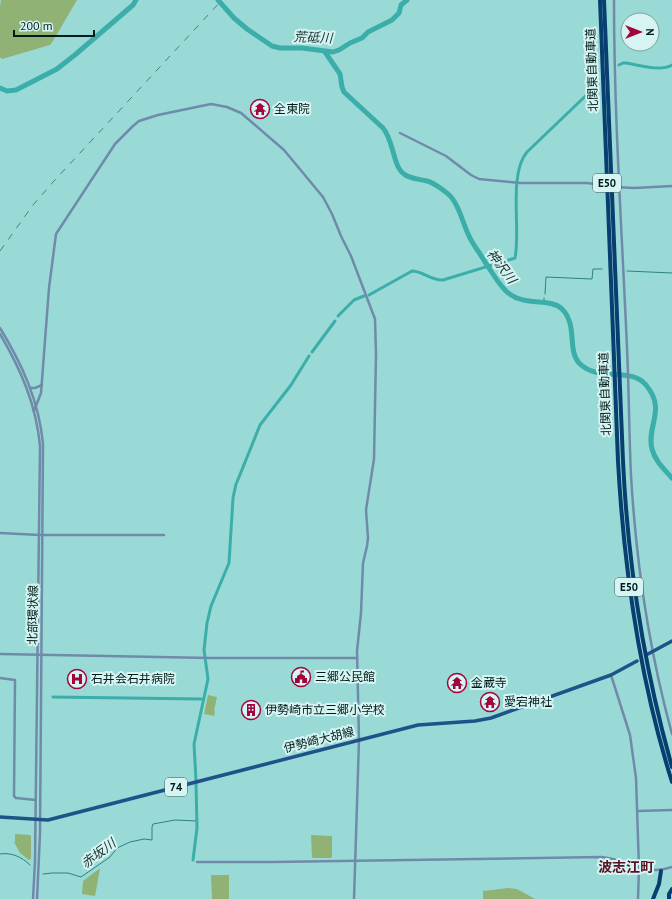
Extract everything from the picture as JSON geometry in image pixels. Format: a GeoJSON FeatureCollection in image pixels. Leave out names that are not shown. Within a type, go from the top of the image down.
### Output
{"type":"FeatureCollection","features":[{"type":"Feature","properties":{"kind":"highway","name":"北関東自動車道"},"geometry":{"type":"LineString","coordinates":[[600,0],[622,519],[631,601],[647,689],[672,782]]}},
{"type":"Feature","properties":{"kind":"highway","name":"北関東自動車道"},"geometry":{"type":"LineString","coordinates":[[604,0],[616,366]]}},
{"type":"Feature","properties":{"kind":"highway","name":"北関東自動車道"},"geometry":{"type":"LineString","coordinates":[[617,387],[632,578],[640,633],[650,682],[672,767]]}},
{"type":"Feature","properties":{"kind":"highway"},"geometry":{"type":"LineString","coordinates":[[654,899],[661,884],[661,871]]}},
{"type":"Feature","properties":{"kind":"highway"},"geometry":{"type":"LineString","coordinates":[[670,899],[672,890]]}},
{"type":"Feature","properties":{"kind":"main road"},"geometry":{"type":"LineString","coordinates":[[648,654],[672,641]]}},
{"type":"Feature","properties":{"kind":"main road","name":"伊勢崎大胡線"},"geometry":{"type":"LineString","coordinates":[[0,817],[48,820],[418,725],[475,721],[491,718],[611,675],[637,661]]}},
{"type":"Feature","properties":{"kind":"street"},"geometry":{"type":"LineString","coordinates":[[614,0],[619,187],[629,380],[631,474],[643,590],[661,690],[672,734]]}},
{"type":"Feature","properties":{"kind":"street"},"geometry":{"type":"LineString","coordinates":[[34,411],[41,393],[42,385],[49,287],[56,234],[114,144],[139,121],[158,116],[211,104],[227,107],[241,113],[288,154],[323,197],[351,256],[374,316],[376,330],[374,459],[366,510],[368,546],[363,563],[357,658],[359,740],[354,899]]}},
{"type":"Feature","properties":{"kind":"street"},"geometry":{"type":"LineString","coordinates":[[400,133],[446,156],[476,178],[520,183],[587,183],[603,185]]}},
{"type":"Feature","properties":{"kind":"street"},"geometry":{"type":"LineString","coordinates":[[615,187],[634,188],[672,186]]}},
{"type":"Feature","properties":{"kind":"street"},"geometry":{"type":"LineString","coordinates":[[0,328],[5,339]]}},
{"type":"Feature","properties":{"kind":"street"},"geometry":{"type":"LineString","coordinates":[[0,334],[5,339]]}},
{"type":"Feature","properties":{"kind":"street","name":"北部環状線"},"geometry":{"type":"LineString","coordinates":[[5,339],[23,369],[31,387],[42,432],[43,444],[43,535],[38,820],[33,899]]}},
{"type":"Feature","properties":{"kind":"street","name":"北部環状線"},"geometry":{"type":"LineString","coordinates":[[5,339],[23,377],[34,411],[40,446],[36,800],[39,867],[36,899]]}},
{"type":"Feature","properties":{"kind":"street"},"geometry":{"type":"LineString","coordinates":[[31,387],[35,388],[42,385]]}},
{"type":"Feature","properties":{"kind":"street"},"geometry":{"type":"LineString","coordinates":[[0,533],[40,535],[164,534]]}},
{"type":"Feature","properties":{"kind":"street"},"geometry":{"type":"LineString","coordinates":[[0,654],[357,658]]}},
{"type":"Feature","properties":{"kind":"street"},"geometry":{"type":"LineString","coordinates":[[611,675],[625,718],[632,746],[636,778],[639,868],[638,899]]}},
{"type":"Feature","properties":{"kind":"street"},"geometry":{"type":"LineString","coordinates":[[0,678],[15,680],[14,796],[15,798],[36,800]]}},
{"type":"Feature","properties":{"kind":"street"},"geometry":{"type":"LineString","coordinates":[[638,811],[672,810]]}},
{"type":"Feature","properties":{"kind":"street"},"geometry":{"type":"LineString","coordinates":[[197,862],[601,857],[619,860],[650,871],[661,871],[672,867]]}},
{"type":"Feature","properties":{"kind":"green space"},"geometry":{"type":"Polygon","coordinates":[[[1,0],[77,0],[50,45],[2,59],[0,57],[1,0]]]}},
{"type":"Feature","properties":{"kind":"green space"},"geometry":{"type":"Polygon","coordinates":[[[208,695],[217,697],[214,716],[204,714],[208,695]]]}},
{"type":"Feature","properties":{"kind":"green space"},"geometry":{"type":"Polygon","coordinates":[[[15,834],[31,836],[31,859],[29,860],[20,853],[14,842],[15,834]]]}},
{"type":"Feature","properties":{"kind":"green space"},"geometry":{"type":"Polygon","coordinates":[[[311,835],[332,836],[331,858],[312,857],[311,835]]]}},
{"type":"Feature","properties":{"kind":"green space"},"geometry":{"type":"Polygon","coordinates":[[[99,869],[95,896],[82,894],[83,881],[99,869]]]}},
{"type":"Feature","properties":{"kind":"green space"},"geometry":{"type":"Polygon","coordinates":[[[211,875],[229,875],[229,899],[212,899],[211,875]]]}},
{"type":"Feature","properties":{"kind":"green space"},"geometry":{"type":"Polygon","coordinates":[[[508,888],[517,889],[535,899],[483,899],[483,891],[508,888]]]}},
{"type":"Feature","properties":{"kind":"waterway","name":"荒砥川"},"geometry":{"type":"LineString","coordinates":[[0,88],[7,91],[16,90],[57,69],[133,5],[136,0]]}},
{"type":"Feature","properties":{"kind":"waterway","name":"荒砥川"},"geometry":{"type":"LineString","coordinates":[[218,0],[234,18],[272,46],[280,48],[302,48],[333,52],[362,38],[368,32],[392,20],[399,13],[401,5],[407,0]]}},
{"type":"Feature","properties":{"kind":"waterway","name":"神沢川"},"geometry":{"type":"LineString","coordinates":[[325,52],[340,74],[344,92],[387,133],[400,171],[409,177],[433,183],[452,198],[457,206],[472,243],[497,281],[506,291],[521,299],[557,305],[562,309],[570,322],[575,358],[587,369],[605,374],[632,376],[639,379],[646,385],[652,394],[656,410],[651,433],[653,453],[672,478]]}},
{"type":"Feature","properties":{"kind":"waterway"},"geometry":{"type":"LineString","coordinates":[[619,65],[626,63],[656,68],[672,65]]}},
{"type":"Feature","properties":{"kind":"waterway"},"geometry":{"type":"LineString","coordinates":[[369,295],[412,271],[416,271],[435,279],[443,280],[515,258],[517,233],[516,188],[521,162],[527,152],[598,84]]}},
{"type":"Feature","properties":{"kind":"waterway"},"geometry":{"type":"LineString","coordinates":[[545,294],[546,277],[592,279],[593,269],[602,269]]}},
{"type":"Feature","properties":{"kind":"waterway"},"geometry":{"type":"LineString","coordinates":[[627,271],[672,273]]}},
{"type":"Feature","properties":{"kind":"waterway"},"geometry":{"type":"LineString","coordinates":[[338,316],[354,300],[364,296]]}},
{"type":"Feature","properties":{"kind":"waterway","name":"神沢川"},"geometry":{"type":"LineString","coordinates":[[544,298],[544,303]]}},
{"type":"Feature","properties":{"kind":"waterway"},"geometry":{"type":"LineString","coordinates":[[312,352],[335,321]]}},
{"type":"Feature","properties":{"kind":"waterway"},"geometry":{"type":"LineString","coordinates":[[237,482],[260,425],[291,385],[309,356]]}},
{"type":"Feature","properties":{"kind":"waterway"},"geometry":{"type":"LineString","coordinates":[[196,780],[194,744],[208,679],[204,650],[207,623],[211,606],[229,563],[233,498],[236,484]]}},
{"type":"Feature","properties":{"kind":"waterway"},"geometry":{"type":"LineString","coordinates":[[53,697],[201,699]]}},
{"type":"Feature","properties":{"kind":"waterway","name":"赤坂川"},"geometry":{"type":"LineString","coordinates":[[193,860],[197,828],[196,783]]}},
{"type":"Feature","properties":{"kind":"waterway","name":"赤坂川"},"geometry":{"type":"LineString","coordinates":[[43,874],[68,873],[81,877],[110,857],[117,848],[130,842],[144,839],[152,840],[153,824],[175,820],[197,821]]}},
{"type":"Feature","properties":{"kind":"waterway","name":"赤坂川"},"geometry":{"type":"LineString","coordinates":[[0,854],[16,856],[30,865]]}},
{"type":"Feature","properties":{"kind":"railway"},"geometry":{"type":"LineString","coordinates":[[0,251],[33,205],[54,181],[222,0]]}},
{"type":"Feature","properties":{"kind":"place","name":"全東院"},"geometry":{"type":"Point","coordinates":[260,109]}},
{"type":"Feature","properties":{"kind":"place","name":"三郷公民館"},"geometry":{"type":"Point","coordinates":[301,677]}},
{"type":"Feature","properties":{"kind":"place","name":"石井会石井病院"},"geometry":{"type":"Point","coordinates":[77,679]}},
{"type":"Feature","properties":{"kind":"place","name":"金蔵寺"},"geometry":{"type":"Point","coordinates":[457,683]}},
{"type":"Feature","properties":{"kind":"place","name":"愛宕神社"},"geometry":{"type":"Point","coordinates":[490,702]}},
{"type":"Feature","properties":{"kind":"place","name":"伊勢崎市立三郷小学校"},"geometry":{"type":"Point","coordinates":[251,710]}},
{"type":"Feature","properties":{"kind":"district","name":"波志江町"},"geometry":{"type":"Point","coordinates":[626,867]}}]}
